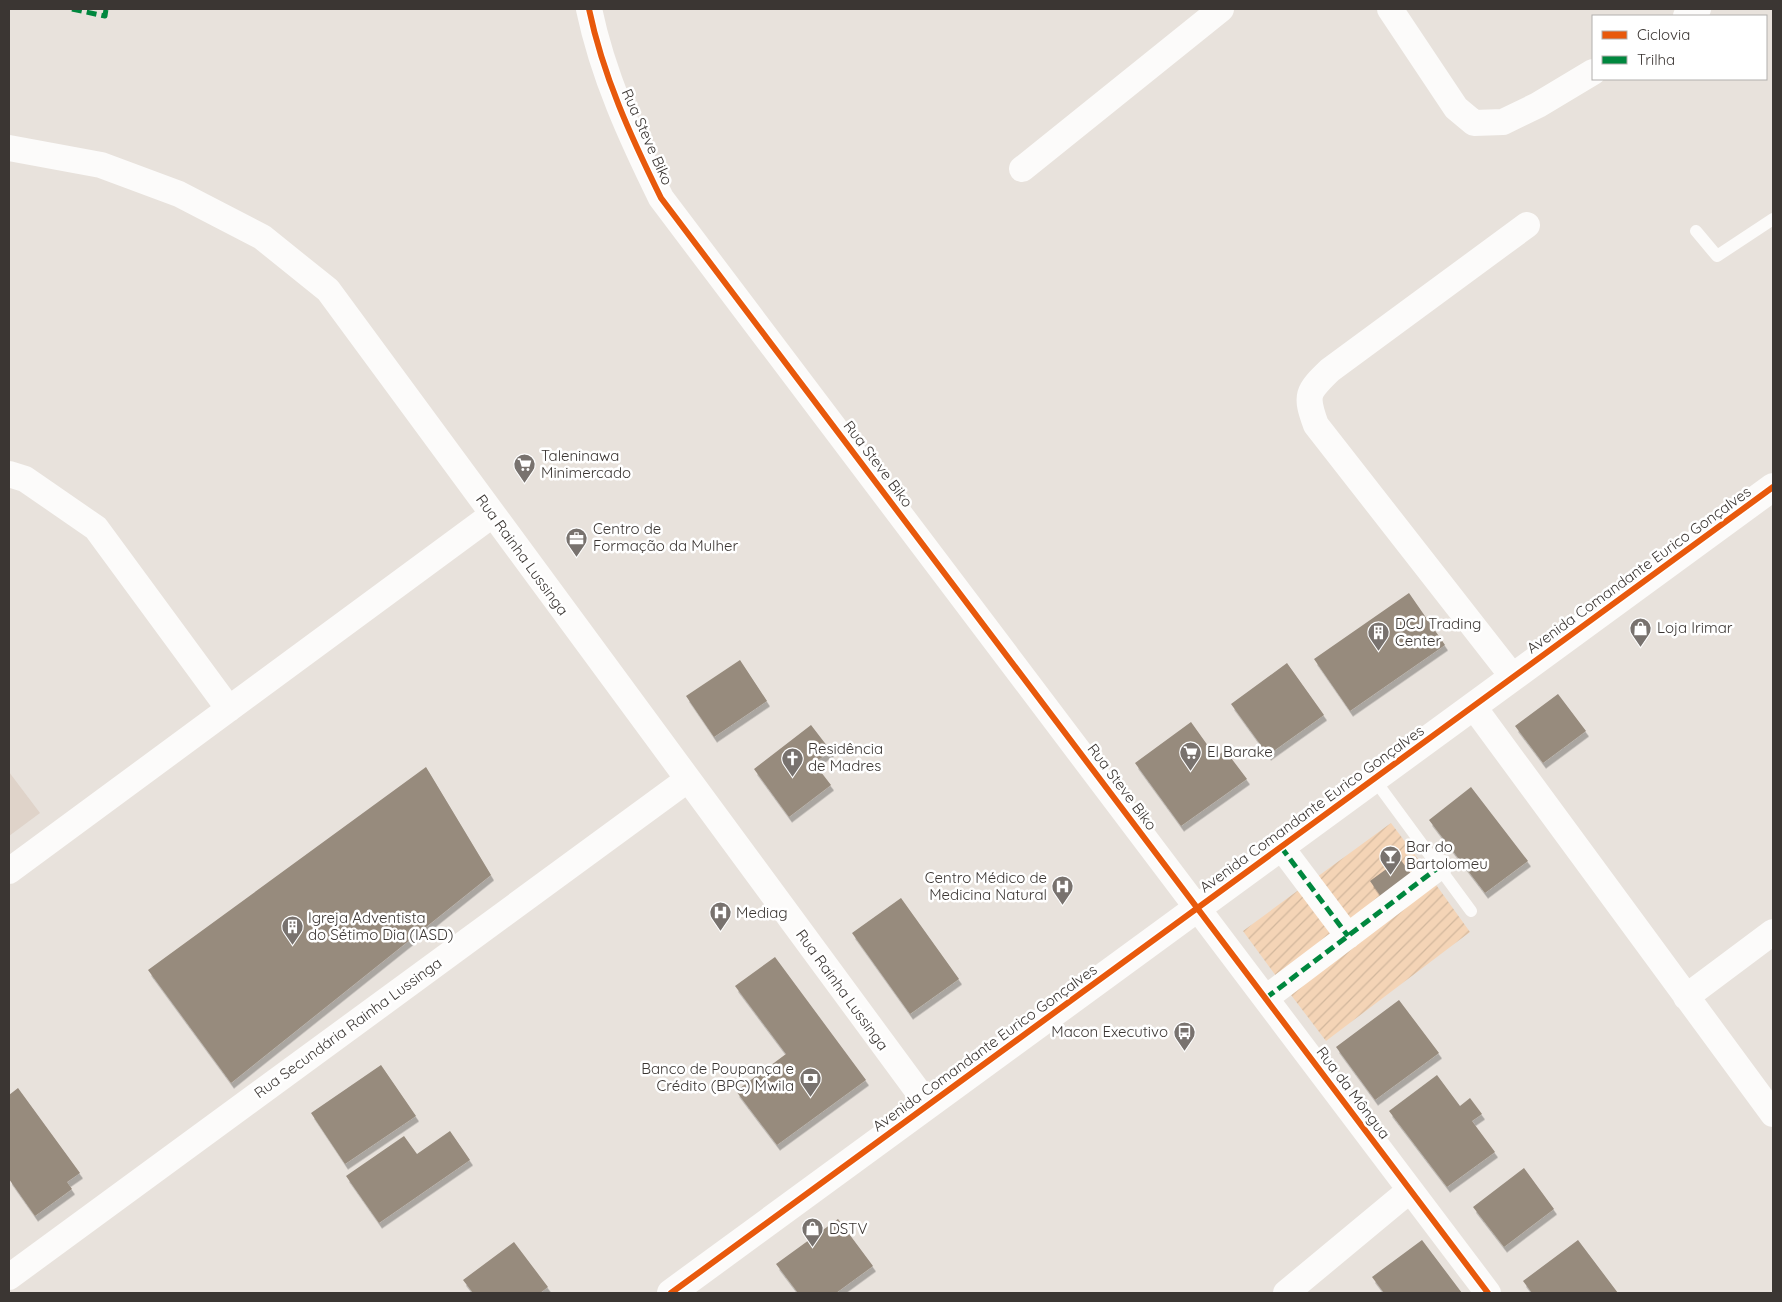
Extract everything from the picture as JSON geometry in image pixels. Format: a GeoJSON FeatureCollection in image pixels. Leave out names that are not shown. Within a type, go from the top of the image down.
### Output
{"type":"FeatureCollection","features":[{"type":"Feature","properties":{"kind":"main road","name":"Avenida Comandante Eurico Gonçalves"},"geometry":{"type":"LineString","coordinates":[[671,1293],[1773,487]]}},
{"type":"Feature","properties":{"kind":"street","name":"Rua Steve Biko"},"geometry":{"type":"LineString","coordinates":[[589,9],[596,44],[625,124],[661,198],[1198,908]]}},
{"type":"Feature","properties":{"kind":"street"},"geometry":{"type":"LineString","coordinates":[[1022,169],[1221,9]]}},
{"type":"Feature","properties":{"kind":"street"},"geometry":{"type":"LineString","coordinates":[[1390,9],[1456,108],[1474,123],[1503,122],[1538,105],[1592,73]]}},
{"type":"Feature","properties":{"kind":"street","name":"Rua Rainha Lussinga"},"geometry":{"type":"LineString","coordinates":[[9,148],[101,166],[179,194],[262,237],[328,290],[928,1105]]}},
{"type":"Feature","properties":{"kind":"street"},"geometry":{"type":"LineString","coordinates":[[1513,678],[1316,425],[1308,404],[1312,387],[1330,370],[1527,225]]}},
{"type":"Feature","properties":{"kind":"street"},"geometry":{"type":"LineString","coordinates":[[9,474],[25,479],[96,528],[229,709]]}},
{"type":"Feature","properties":{"kind":"street"},"geometry":{"type":"LineString","coordinates":[[9,871],[492,515]]}},
{"type":"Feature","properties":{"kind":"street"},"geometry":{"type":"LineString","coordinates":[[1473,706],[1773,1114]]}},
{"type":"Feature","properties":{"kind":"street","name":"Rua Secundária Rainha Lussinga"},"geometry":{"type":"LineString","coordinates":[[9,1276],[687,780]]}},
{"type":"Feature","properties":{"kind":"street"},"geometry":{"type":"LineString","coordinates":[[1282,847],[1348,936]]}},
{"type":"Feature","properties":{"kind":"street"},"geometry":{"type":"LineString","coordinates":[[1266,998],[1439,867]]}},
{"type":"Feature","properties":{"kind":"street","name":"Rua da Môngua"},"geometry":{"type":"LineString","coordinates":[[1198,908],[1488,1293]]}},
{"type":"Feature","properties":{"kind":"street"},"geometry":{"type":"LineString","coordinates":[[1686,997],[1773,932]]}},
{"type":"Feature","properties":{"kind":"street"},"geometry":{"type":"LineString","coordinates":[[1286,1293],[1410,1190]]}},
{"type":"Feature","properties":{"kind":"lane"},"geometry":{"type":"LineString","coordinates":[[1696,231],[1717,256],[1773,220]]}},
{"type":"Feature","properties":{"kind":"lane"},"geometry":{"type":"LineString","coordinates":[[1374,779],[1471,911]]}},
{"type":"Feature","properties":{"kind":"shaded area"},"geometry":{"type":"Polygon","coordinates":[[[9,772],[40,813],[9,836],[9,772]]]}},
{"type":"Feature","properties":{"kind":"shaded area"},"geometry":{"type":"Polygon","coordinates":[[[1391,823],[1424,867],[1350,921],[1317,877],[1391,823]]]}},
{"type":"Feature","properties":{"kind":"shaded area"},"geometry":{"type":"Polygon","coordinates":[[[1434,882],[1470,932],[1326,1041],[1288,991],[1434,882]]]}},
{"type":"Feature","properties":{"kind":"shaded area"},"geometry":{"type":"Polygon","coordinates":[[[1300,889],[1333,934],[1276,976],[1243,931],[1300,889]]]}},
{"type":"Feature","properties":{"kind":"building","name":"DCJ Trading Center"},"geometry":{"type":"Polygon","coordinates":[[[1409,593],[1445,645],[1350,711],[1314,659],[1409,593]]]}},
{"type":"Feature","properties":{"kind":"building"},"geometry":{"type":"Polygon","coordinates":[[[740,660],[767,701],[714,737],[686,696],[740,660]]]}},
{"type":"Feature","properties":{"kind":"building"},"geometry":{"type":"Polygon","coordinates":[[[1287,663],[1324,715],[1268,755],[1231,704],[1287,663]]]}},
{"type":"Feature","properties":{"kind":"building"},"geometry":{"type":"Polygon","coordinates":[[[1558,694],[1586,731],[1543,763],[1515,726],[1558,694]]]}},
{"type":"Feature","properties":{"kind":"building","name":"El Barake"},"geometry":{"type":"Polygon","coordinates":[[[1191,722],[1216,757],[1225,750],[1247,779],[1181,826],[1135,763],[1191,722]]]}},
{"type":"Feature","properties":{"kind":"building","name":"Residência de Madres"},"geometry":{"type":"Polygon","coordinates":[[[811,725],[831,751],[814,763],[831,785],[789,817],[754,769],[811,725]]]}},
{"type":"Feature","properties":{"kind":"building","name":"Igreja Adventista do Sétimo Dia (IASD)"},"geometry":{"type":"Polygon","coordinates":[[[426,767],[491,875],[231,1083],[148,970],[426,767]]]}},
{"type":"Feature","properties":{"kind":"building"},"geometry":{"type":"Polygon","coordinates":[[[1471,787],[1528,861],[1485,893],[1429,820],[1471,787]]]}},
{"type":"Feature","properties":{"kind":"building"},"geometry":{"type":"Polygon","coordinates":[[[1400,859],[1412,875],[1382,898],[1370,881],[1400,859]]]}},
{"type":"Feature","properties":{"kind":"building"},"geometry":{"type":"Polygon","coordinates":[[[901,898],[959,979],[910,1014],[852,933],[901,898]]]}},
{"type":"Feature","properties":{"kind":"building"},"geometry":{"type":"Polygon","coordinates":[[[775,957],[866,1080],[777,1145],[736,1091],[786,1054],[735,986],[775,957]]]}},
{"type":"Feature","properties":{"kind":"building"},"geometry":{"type":"Polygon","coordinates":[[[1399,1000],[1439,1053],[1375,1100],[1336,1047],[1399,1000]]]}},
{"type":"Feature","properties":{"kind":"building"},"geometry":{"type":"Polygon","coordinates":[[[381,1065],[416,1116],[345,1164],[311,1113],[381,1065]]]}},
{"type":"Feature","properties":{"kind":"building"},"geometry":{"type":"Polygon","coordinates":[[[1437,1075],[1460,1106],[1470,1098],[1482,1114],[1472,1121],[1495,1152],[1447,1187],[1389,1111],[1437,1075]]]}},
{"type":"Feature","properties":{"kind":"building"},"geometry":{"type":"Polygon","coordinates":[[[18,1088],[80,1173],[67,1182],[72,1189],[35,1216],[9,1179],[9,1095],[18,1088]]]}},
{"type":"Feature","properties":{"kind":"building"},"geometry":{"type":"Polygon","coordinates":[[[450,1131],[470,1160],[379,1223],[346,1176],[404,1136],[417,1154],[450,1131]]]}},
{"type":"Feature","properties":{"kind":"building"},"geometry":{"type":"Polygon","coordinates":[[[1524,1168],[1554,1209],[1504,1247],[1473,1207],[1524,1168]]]}},
{"type":"Feature","properties":{"kind":"building"},"geometry":{"type":"Polygon","coordinates":[[[838,1219],[873,1266],[836,1293],[798,1293],[776,1264],[838,1219]]]}},
{"type":"Feature","properties":{"kind":"building"},"geometry":{"type":"Polygon","coordinates":[[[1422,1240],[1462,1293],[1384,1293],[1372,1277],[1422,1240]]]}},
{"type":"Feature","properties":{"kind":"building"},"geometry":{"type":"Polygon","coordinates":[[[1578,1240],[1618,1293],[1532,1293],[1523,1281],[1578,1240]]]}},
{"type":"Feature","properties":{"kind":"building"},"geometry":{"type":"Polygon","coordinates":[[[514,1242],[548,1287],[540,1293],[473,1293],[463,1280],[514,1242]]]}},
{"type":"Feature","properties":{"kind":"marked path"},"geometry":{"type":"LineString","coordinates":[[72,9],[105,16],[106,9]]}},
{"type":"Feature","properties":{"kind":"marked path"},"geometry":{"type":"LineString","coordinates":[[1281,847],[1348,936]]}},
{"type":"Feature","properties":{"kind":"marked path"},"geometry":{"type":"LineString","coordinates":[[1266,998],[1439,867]]}},
{"type":"Feature","properties":{"kind":"cycle path"},"geometry":{"type":"LineString","coordinates":[[589,9],[602,58],[619,106],[661,198],[1488,1293]]}},
{"type":"Feature","properties":{"kind":"cycle path"},"geometry":{"type":"LineString","coordinates":[[671,1293],[1773,487]]}},
{"type":"Feature","properties":{"kind":"place","name":"Taleninawa Minimercado"},"geometry":{"type":"Point","coordinates":[525,484]}},
{"type":"Feature","properties":{"kind":"place","name":"Centro de Formação da Mulher"},"geometry":{"type":"Point","coordinates":[577,557]}},
{"type":"Feature","properties":{"kind":"place","name":"Loja Irimar"},"geometry":{"type":"Point","coordinates":[1641,647]}},
{"type":"Feature","properties":{"kind":"place","name":"DCJ Trading Center"},"geometry":{"type":"Point","coordinates":[1379,652]}},
{"type":"Feature","properties":{"kind":"place","name":"El Barake"},"geometry":{"type":"Point","coordinates":[1191,771]}},
{"type":"Feature","properties":{"kind":"place","name":"Residência de Madres"},"geometry":{"type":"Point","coordinates":[792,777]}},
{"type":"Feature","properties":{"kind":"place","name":"Bar do Bartolomeu"},"geometry":{"type":"Point","coordinates":[1390,875]}},
{"type":"Feature","properties":{"kind":"place","name":"Centro Médico de Medicina Natural"},"geometry":{"type":"Point","coordinates":[1063,906]}},
{"type":"Feature","properties":{"kind":"place","name":"Mediag"},"geometry":{"type":"Point","coordinates":[720,932]}},
{"type":"Feature","properties":{"kind":"place","name":"Igreja Adventista do Sétimo Dia (IASD)"},"geometry":{"type":"Point","coordinates":[292,946]}},
{"type":"Feature","properties":{"kind":"place","name":"Macon Executivo"},"geometry":{"type":"Point","coordinates":[1184,1051]}},
{"type":"Feature","properties":{"kind":"place","name":"Banco de Poupança e Crédito (BPC) Mwila"},"geometry":{"type":"Point","coordinates":[810,1097]}},
{"type":"Feature","properties":{"kind":"place","name":"DSTV"},"geometry":{"type":"Point","coordinates":[813,1248]}}]}
